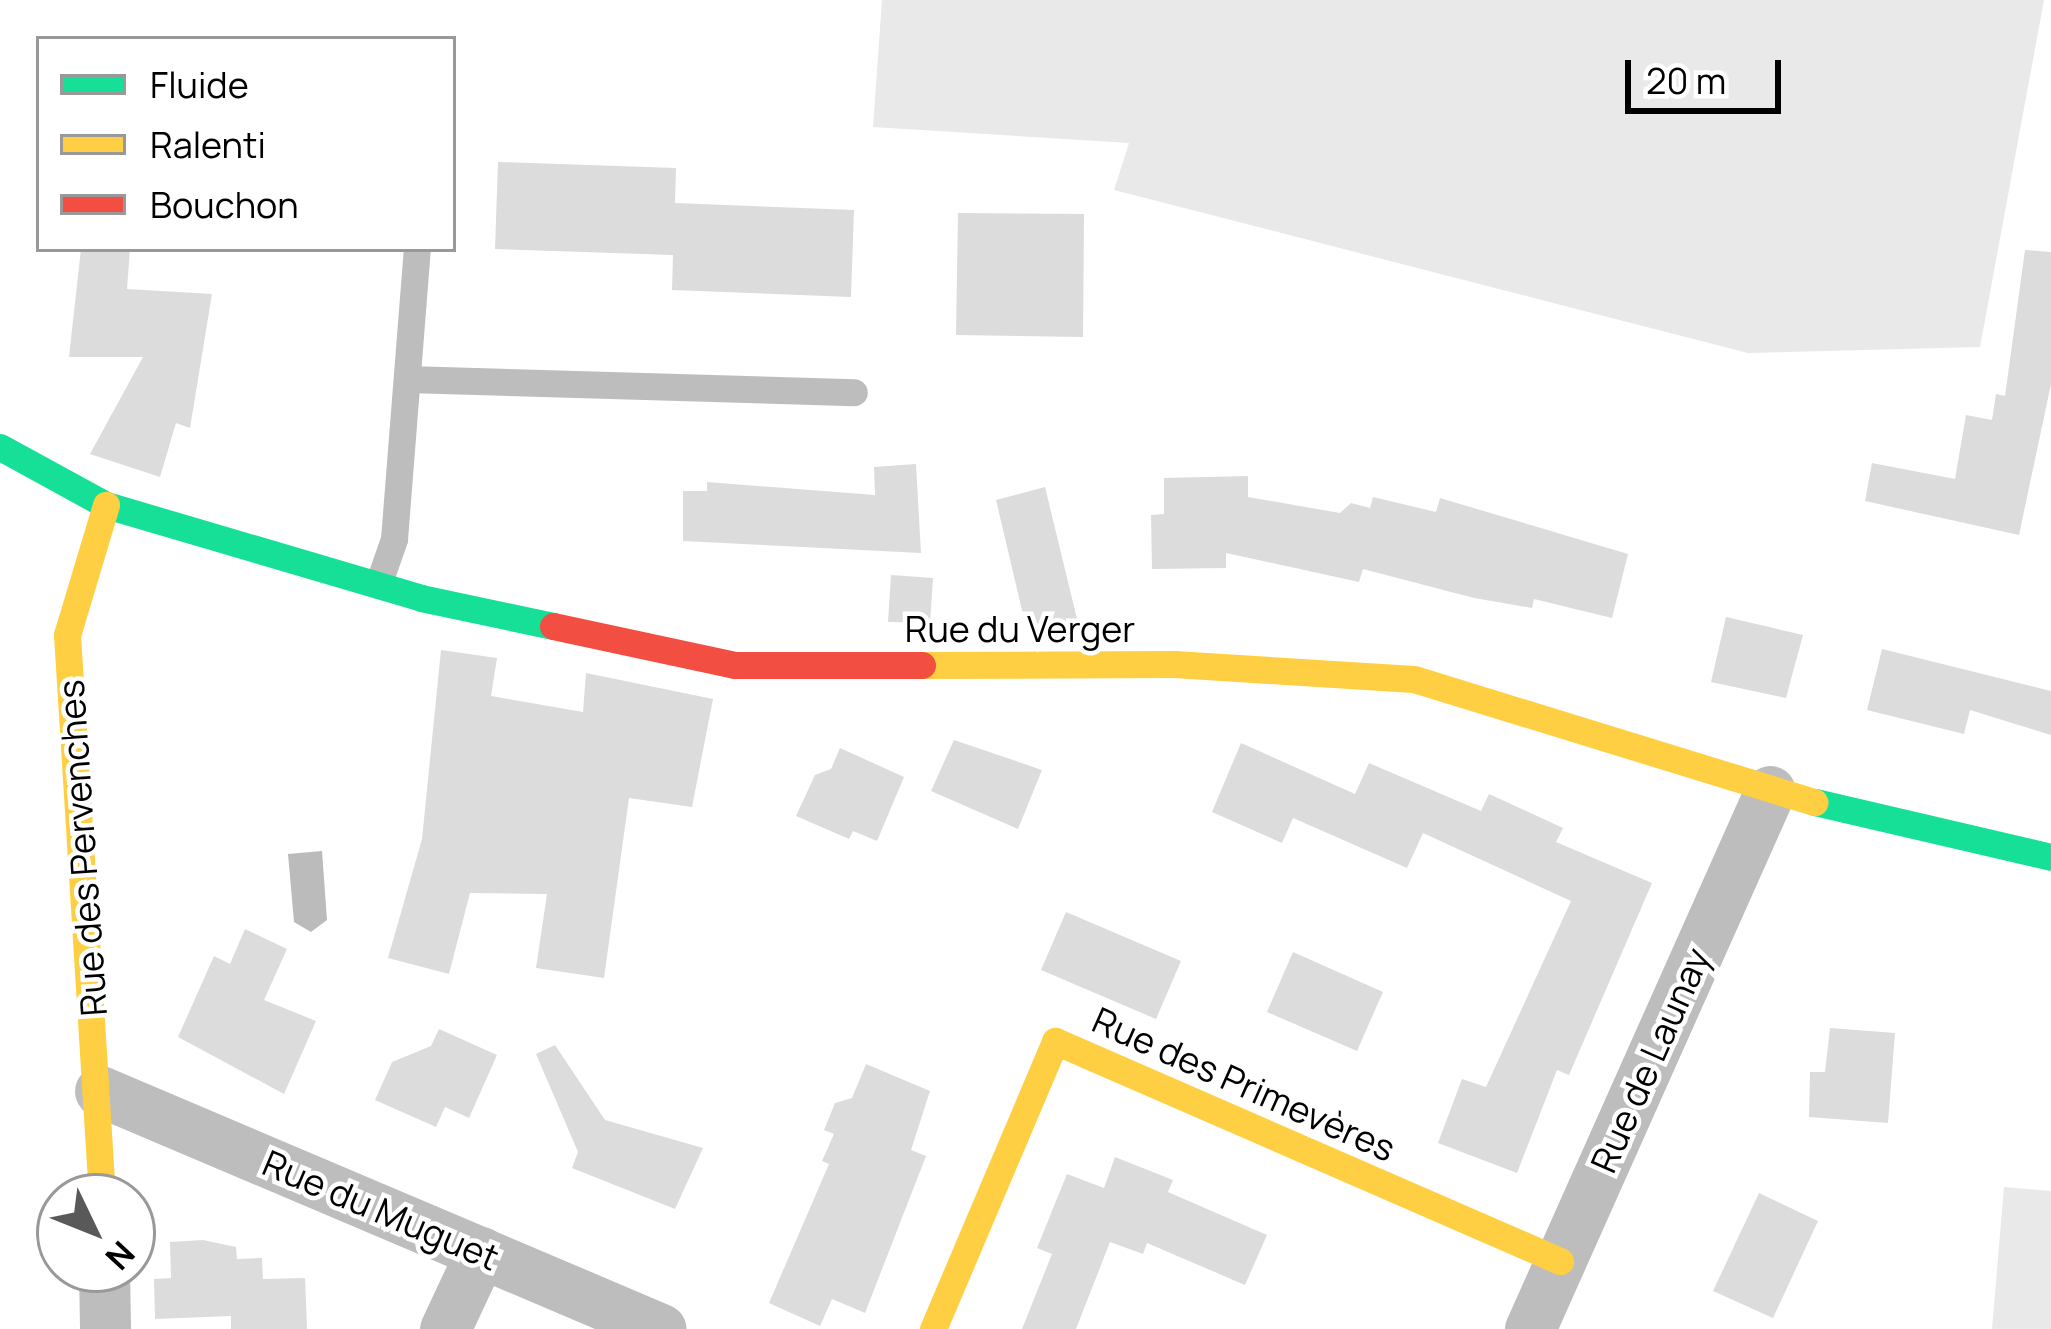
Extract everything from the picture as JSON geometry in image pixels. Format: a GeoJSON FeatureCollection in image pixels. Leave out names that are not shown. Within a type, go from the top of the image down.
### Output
{"type":"FeatureCollection","features":[{"type":"Feature","properties":{"kind":"street","name":"Rue du Verger"},"geometry":{"type":"LineString","coordinates":[[0,447],[106,505],[377,585],[735,665],[1174,664],[1414,679],[1770,791],[2051,857]]}},
{"type":"Feature","properties":{"kind":"street","name":"Rue des Pervenches"},"geometry":{"type":"LineString","coordinates":[[102,1173],[100,1091],[67,635],[106,505]]}},
{"type":"Feature","properties":{"kind":"street","name":"Rue de Launay"},"geometry":{"type":"LineString","coordinates":[[1530,1329],[1770,791]]}},
{"type":"Feature","properties":{"kind":"street","name":"Rue des Primevères"},"geometry":{"type":"LineString","coordinates":[[933,1329],[1055,1041],[1560,1261]]}},
{"type":"Feature","properties":{"kind":"street","name":"Rue du Muguet"},"geometry":{"type":"LineString","coordinates":[[100,1091],[661,1329]]}},
{"type":"Feature","properties":{"kind":"street"},"geometry":{"type":"LineString","coordinates":[[445,1329],[481,1252]]}},
{"type":"Feature","properties":{"kind":"street"},"geometry":{"type":"LineString","coordinates":[[104,1293],[105,1329]]}},
{"type":"Feature","properties":{"kind":"lane"},"geometry":{"type":"LineString","coordinates":[[377,585],[394,539],[417,252]]}},
{"type":"Feature","properties":{"kind":"lane"},"geometry":{"type":"LineString","coordinates":[[407,380],[854,392]]}},
{"type":"Feature","properties":{"kind":"shaded area"},"geometry":{"type":"Polygon","coordinates":[[[882,0],[2044,0],[1980,347],[1748,353],[1114,190],[1129,143],[873,127],[882,0]]]}},
{"type":"Feature","properties":{"kind":"shaded area"},"geometry":{"type":"Polygon","coordinates":[[[322,851],[327,920],[311,932],[294,922],[288,854],[322,851]]]}},
{"type":"Feature","properties":{"kind":"shaded area"},"geometry":{"type":"Polygon","coordinates":[[[2004,1187],[2051,1191],[2051,1329],[1992,1329],[2004,1187]]]}},
{"type":"Feature","properties":{"kind":"building"},"geometry":{"type":"Polygon","coordinates":[[[498,162],[676,168],[675,203],[854,210],[851,297],[672,290],[673,255],[495,249],[498,162]]]}},
{"type":"Feature","properties":{"kind":"building"},"geometry":{"type":"Polygon","coordinates":[[[958,213],[1084,214],[1083,337],[956,335],[958,213]]]}},
{"type":"Feature","properties":{"kind":"building"},"geometry":{"type":"Polygon","coordinates":[[[2025,250],[2051,252],[2051,384],[2019,535],[1865,501],[1872,463],[1955,479],[1966,415],[1992,420],[1996,394],[2005,396],[2025,250]]]}},
{"type":"Feature","properties":{"kind":"building"},"geometry":{"type":"Polygon","coordinates":[[[81,252],[130,252],[127,289],[212,294],[190,428],[176,423],[160,477],[90,454],[143,357],[69,357],[81,252]]]}},
{"type":"Feature","properties":{"kind":"building"},"geometry":{"type":"Polygon","coordinates":[[[916,464],[921,553],[683,541],[683,491],[707,491],[707,482],[875,495],[874,467],[916,464]]]}},
{"type":"Feature","properties":{"kind":"building"},"geometry":{"type":"Polygon","coordinates":[[[1248,476],[1248,497],[1340,513],[1351,503],[1370,508],[1373,497],[1436,512],[1440,498],[1628,554],[1612,618],[1534,599],[1532,608],[1474,598],[1363,569],[1359,582],[1226,553],[1226,568],[1152,569],[1151,515],[1164,514],[1164,478],[1248,476]]]}},
{"type":"Feature","properties":{"kind":"building"},"geometry":{"type":"Polygon","coordinates":[[[1045,487],[1078,623],[1026,627],[996,500],[1045,487]]]}},
{"type":"Feature","properties":{"kind":"building"},"geometry":{"type":"Polygon","coordinates":[[[891,575],[933,578],[930,623],[888,622],[891,575]]]}},
{"type":"Feature","properties":{"kind":"building"},"geometry":{"type":"Polygon","coordinates":[[[1726,617],[1803,635],[1786,698],[1711,682],[1726,617]]]}},
{"type":"Feature","properties":{"kind":"building"},"geometry":{"type":"Polygon","coordinates":[[[1882,649],[2051,691],[2051,735],[1970,710],[1964,734],[1867,710],[1882,649]]]}},
{"type":"Feature","properties":{"kind":"building"},"geometry":{"type":"Polygon","coordinates":[[[441,650],[497,658],[491,696],[583,712],[586,673],[713,699],[692,807],[629,798],[604,978],[536,968],[547,894],[470,893],[449,974],[388,958],[422,839],[441,650]]]}},
{"type":"Feature","properties":{"kind":"building"},"geometry":{"type":"Polygon","coordinates":[[[954,740],[1042,770],[1018,829],[931,791],[954,740]]]}},
{"type":"Feature","properties":{"kind":"building"},"geometry":{"type":"Polygon","coordinates":[[[1241,743],[1355,794],[1369,763],[1481,811],[1489,794],[1563,828],[1556,842],[1652,883],[1569,1075],[1557,1070],[1517,1173],[1438,1143],[1462,1079],[1486,1087],[1571,901],[1423,833],[1407,868],[1293,818],[1282,843],[1212,812],[1241,743]]]}},
{"type":"Feature","properties":{"kind":"building"},"geometry":{"type":"Polygon","coordinates":[[[840,748],[904,777],[877,841],[853,831],[849,839],[796,816],[815,775],[831,769],[840,748]]]}},
{"type":"Feature","properties":{"kind":"building"},"geometry":{"type":"Polygon","coordinates":[[[1066,912],[1181,961],[1156,1019],[1041,970],[1066,912]]]}},
{"type":"Feature","properties":{"kind":"building"},"geometry":{"type":"Polygon","coordinates":[[[245,929],[287,949],[264,1000],[316,1021],[284,1094],[178,1037],[214,956],[230,964],[245,929]]]}},
{"type":"Feature","properties":{"kind":"building"},"geometry":{"type":"Polygon","coordinates":[[[1293,952],[1383,992],[1357,1051],[1267,1012],[1293,952]]]}},
{"type":"Feature","properties":{"kind":"building"},"geometry":{"type":"Polygon","coordinates":[[[1830,1028],[1895,1033],[1888,1123],[1809,1117],[1810,1072],[1825,1072],[1830,1028]]]}},
{"type":"Feature","properties":{"kind":"building"},"geometry":{"type":"Polygon","coordinates":[[[439,1029],[497,1055],[469,1118],[445,1107],[436,1127],[375,1100],[392,1062],[431,1046],[439,1029]]]}},
{"type":"Feature","properties":{"kind":"building"},"geometry":{"type":"Polygon","coordinates":[[[555,1045],[605,1120],[703,1148],[675,1209],[572,1168],[578,1152],[536,1054],[555,1045]]]}},
{"type":"Feature","properties":{"kind":"building"},"geometry":{"type":"Polygon","coordinates":[[[866,1064],[930,1091],[911,1150],[926,1156],[865,1313],[832,1299],[820,1326],[769,1303],[829,1164],[822,1161],[834,1134],[824,1130],[835,1103],[852,1098],[866,1064]]]}},
{"type":"Feature","properties":{"kind":"building"},"geometry":{"type":"Polygon","coordinates":[[[1115,1157],[1173,1180],[1168,1192],[1267,1235],[1245,1285],[1147,1243],[1143,1254],[1110,1242],[1076,1329],[1022,1329],[1052,1254],[1037,1248],[1067,1174],[1104,1188],[1115,1157]]]}},
{"type":"Feature","properties":{"kind":"building"},"geometry":{"type":"Polygon","coordinates":[[[1759,1193],[1818,1221],[1773,1318],[1713,1291],[1759,1193]]]}},
{"type":"Feature","properties":{"kind":"building"},"geometry":{"type":"Polygon","coordinates":[[[203,1240],[236,1247],[237,1259],[262,1258],[263,1279],[305,1278],[307,1329],[231,1329],[231,1316],[155,1319],[156,1279],[171,1278],[170,1242],[203,1240]]]}},
{"type":"Feature","properties":{"kind":"traffic: fast"},"geometry":{"type":"LineString","coordinates":[[0,447],[106,505],[421,598],[553,626]]}},
{"type":"Feature","properties":{"kind":"traffic: fast"},"geometry":{"type":"LineString","coordinates":[[1815,802],[2051,857]]}},
{"type":"Feature","properties":{"kind":"traffic: slow"},"geometry":{"type":"LineString","coordinates":[[101,1173],[67,635],[106,505]]}},
{"type":"Feature","properties":{"kind":"traffic: slow"},"geometry":{"type":"LineString","coordinates":[[922,665],[1174,664],[1414,679],[1815,802]]}},
{"type":"Feature","properties":{"kind":"traffic: slow"},"geometry":{"type":"LineString","coordinates":[[933,1329],[1055,1041],[1560,1261]]}},
{"type":"Feature","properties":{"kind":"traffic: jam"},"geometry":{"type":"LineString","coordinates":[[553,626],[735,665],[922,665]]}}]}
